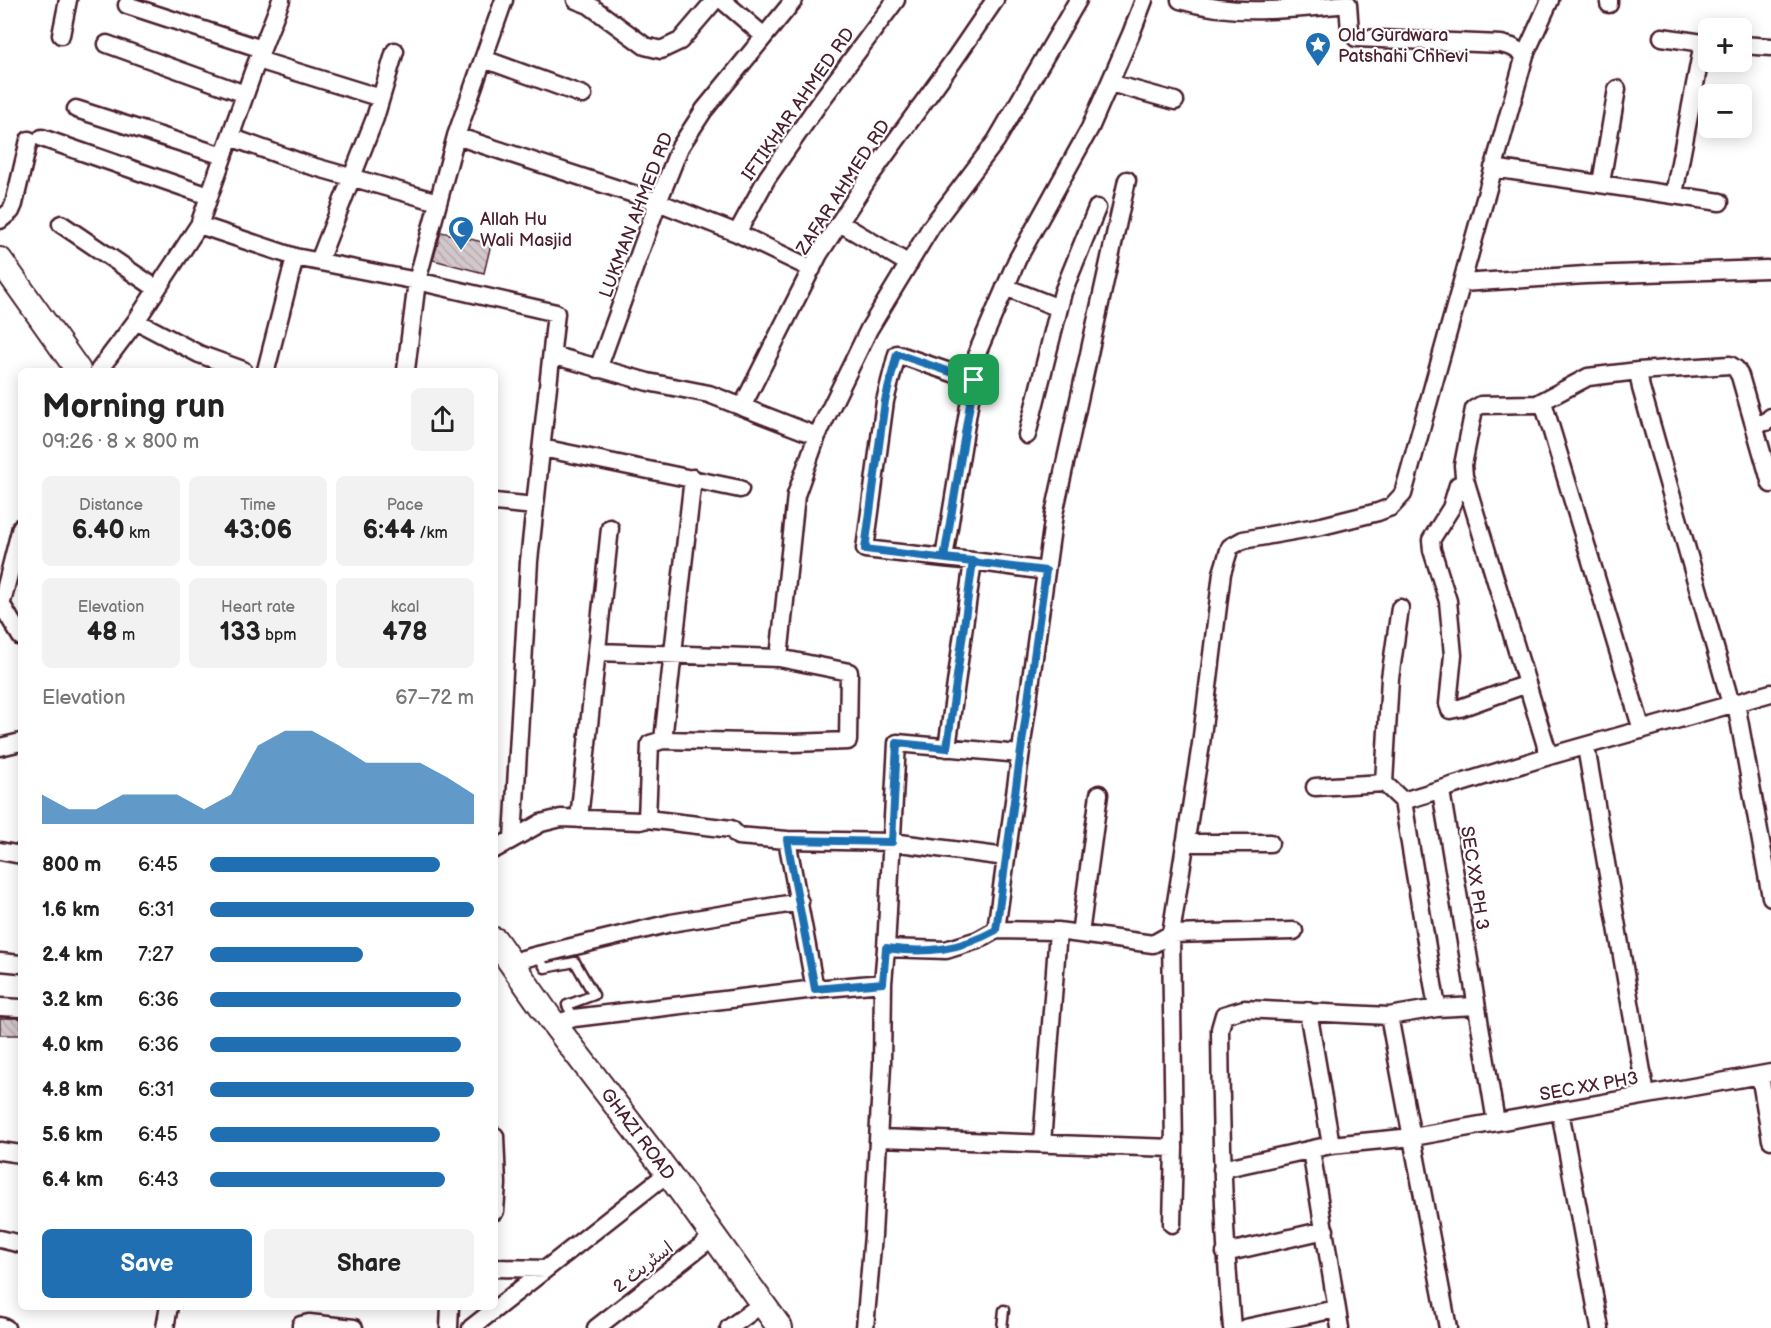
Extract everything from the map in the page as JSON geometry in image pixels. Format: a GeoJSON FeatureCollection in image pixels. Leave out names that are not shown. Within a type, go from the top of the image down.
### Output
{"type":"FeatureCollection","features":[{"type":"Feature","properties":{"kind":"main road"},"geometry":{"type":"LineString","coordinates":[[0,260],[77,368]]}},
{"type":"Feature","properties":{"kind":"main road","name":"GHAZI ROAD"},"geometry":{"type":"LineString","coordinates":[[498,944],[513,965],[564,1021],[668,1173],[780,1328]]}},
{"type":"Feature","properties":{"kind":"street"},"geometry":{"type":"LineString","coordinates":[[61,35],[68,0]]}},
{"type":"Feature","properties":{"kind":"street"},"geometry":{"type":"LineString","coordinates":[[101,368],[136,321],[199,225],[281,0]]}},
{"type":"Feature","properties":{"kind":"street"},"geometry":{"type":"LineString","coordinates":[[406,368],[417,281],[456,136],[504,0]]}},
{"type":"Feature","properties":{"kind":"street"},"geometry":{"type":"LineString","coordinates":[[576,0],[589,5],[645,46],[662,50],[680,41],[715,0]]}},
{"type":"Feature","properties":{"kind":"street"},"geometry":{"type":"LineString","coordinates":[[723,0],[764,36]]}},
{"type":"Feature","properties":{"kind":"street","name":"LUKMAN AHMED RD"},"geometry":{"type":"LineString","coordinates":[[598,369],[680,147],[704,110],[794,0]]}},
{"type":"Feature","properties":{"kind":"street","name":"IFTIKHAR AHMED RD"},"geometry":{"type":"LineString","coordinates":[[737,233],[767,178],[896,0]]}},
{"type":"Feature","properties":{"kind":"street","name":"ZAFAR AHMED RD"},"geometry":{"type":"LineString","coordinates":[[742,407],[812,268],[868,179],[995,0]]}},
{"type":"Feature","properties":{"kind":"street"},"geometry":{"type":"LineString","coordinates":[[779,658],[796,495],[817,436],[869,329],[931,227],[996,141],[1078,0]]}},
{"type":"Feature","properties":{"kind":"street"},"geometry":{"type":"LineString","coordinates":[[944,558],[978,351],[1017,260],[1090,128],[1144,0]]}},
{"type":"Feature","properties":{"kind":"street"},"geometry":{"type":"LineString","coordinates":[[1180,0],[1205,8],[1237,11],[1269,11],[1348,2],[1350,31],[1356,38],[1501,44],[1525,55]]}},
{"type":"Feature","properties":{"kind":"street"},"geometry":{"type":"LineString","coordinates":[[1172,1224],[1174,1148],[1172,934],[1201,744],[1222,573],[1230,547],[1243,540],[1322,526],[1391,507],[1403,494],[1525,55],[1550,0]]}},
{"type":"Feature","properties":{"kind":"street"},"geometry":{"type":"LineString","coordinates":[[127,6],[381,98]]}},
{"type":"Feature","properties":{"kind":"street"},"geometry":{"type":"LineString","coordinates":[[1662,37],[1698,42]]}},
{"type":"Feature","properties":{"kind":"street"},"geometry":{"type":"LineString","coordinates":[[107,44],[245,94]]}},
{"type":"Feature","properties":{"kind":"street"},"geometry":{"type":"LineString","coordinates":[[1752,46],[1771,47]]}},
{"type":"Feature","properties":{"kind":"street"},"geometry":{"type":"LineString","coordinates":[[319,261],[353,177],[395,51]]}},
{"type":"Feature","properties":{"kind":"street"},"geometry":{"type":"LineString","coordinates":[[484,59],[583,95]]}},
{"type":"Feature","properties":{"kind":"street"},"geometry":{"type":"LineString","coordinates":[[1674,194],[1700,72]]}},
{"type":"Feature","properties":{"kind":"street"},"geometry":{"type":"LineString","coordinates":[[1110,83],[1175,101]]}},
{"type":"Feature","properties":{"kind":"street"},"geometry":{"type":"LineString","coordinates":[[1601,183],[1617,89]]}},
{"type":"Feature","properties":{"kind":"street"},"geometry":{"type":"LineString","coordinates":[[76,109],[223,156]]}},
{"type":"Feature","properties":{"kind":"street"},"geometry":{"type":"LineString","coordinates":[[456,136],[658,202],[737,233],[812,268]]}},
{"type":"Feature","properties":{"kind":"street"},"geometry":{"type":"LineString","coordinates":[[230,137],[308,165],[438,202]]}},
{"type":"Feature","properties":{"kind":"street"},"geometry":{"type":"LineString","coordinates":[[0,220],[11,211],[35,139],[209,196]]}},
{"type":"Feature","properties":{"kind":"street"},"geometry":{"type":"LineString","coordinates":[[1493,168],[1720,202]]}},
{"type":"Feature","properties":{"kind":"street"},"geometry":{"type":"LineString","coordinates":[[996,930],[1054,514],[1127,180]]}},
{"type":"Feature","properties":{"kind":"street"},"geometry":{"type":"LineString","coordinates":[[1027,435],[1063,292],[1097,208]]}},
{"type":"Feature","properties":{"kind":"street"},"geometry":{"type":"LineString","coordinates":[[840,223],[909,264]]}},
{"type":"Feature","properties":{"kind":"street"},"geometry":{"type":"LineString","coordinates":[[61,224],[157,289]]}},
{"type":"Feature","properties":{"kind":"street"},"geometry":{"type":"LineString","coordinates":[[199,225],[295,257],[417,281],[556,313],[529,561],[513,838]]}},
{"type":"Feature","properties":{"kind":"street"},"geometry":{"type":"LineString","coordinates":[[267,368],[295,257]]}},
{"type":"Feature","properties":{"kind":"street"},"geometry":{"type":"LineString","coordinates":[[1462,282],[1767,269]]}},
{"type":"Feature","properties":{"kind":"street"},"geometry":{"type":"LineString","coordinates":[[1005,287],[1059,308]]}},
{"type":"Feature","properties":{"kind":"street"},"geometry":{"type":"LineString","coordinates":[[136,321],[199,354],[238,368]]}},
{"type":"Feature","properties":{"kind":"street"},"geometry":{"type":"LineString","coordinates":[[974,380],[897,354],[885,401],[865,549],[1046,571]]}},
{"type":"Feature","properties":{"kind":"street"},"geometry":{"type":"LineString","coordinates":[[552,355],[598,369],[709,394],[817,436]]}},
{"type":"Feature","properties":{"kind":"street"},"geometry":{"type":"LineString","coordinates":[[1549,756],[1466,482],[1463,465],[1474,410],[1481,405],[1529,405],[1543,402],[1588,377],[1730,365],[1740,376],[1771,484]]}},
{"type":"Feature","properties":{"kind":"street"},"geometry":{"type":"LineString","coordinates":[[1638,371],[1733,704],[1771,897]]}},
{"type":"Feature","properties":{"kind":"street"},"geometry":{"type":"LineString","coordinates":[[1543,402],[1641,730]]}},
{"type":"Feature","properties":{"kind":"street"},"geometry":{"type":"LineString","coordinates":[[1755,424],[1766,422],[1771,417]]}},
{"type":"Feature","properties":{"kind":"street"},"geometry":{"type":"LineString","coordinates":[[542,448],[740,489]]}},
{"type":"Feature","properties":{"kind":"street"},"geometry":{"type":"LineString","coordinates":[[663,740],[693,478]]}},
{"type":"Feature","properties":{"kind":"street"},"geometry":{"type":"LineString","coordinates":[[1466,482],[1458,485],[1451,508],[1431,540],[1448,600],[1453,655],[1448,704],[1450,710],[1460,708],[1527,684]]}},
{"type":"Feature","properties":{"kind":"street"},"geometry":{"type":"LineString","coordinates":[[498,502],[535,506]]}},
{"type":"Feature","properties":{"kind":"street"},"geometry":{"type":"LineString","coordinates":[[579,819],[610,528]]}},
{"type":"Feature","properties":{"kind":"street"},"geometry":{"type":"LineString","coordinates":[[18,539],[1,605],[18,632]]}},
{"type":"Feature","properties":{"kind":"street"},"geometry":{"type":"LineString","coordinates":[[947,748],[973,561]]}},
{"type":"Feature","properties":{"kind":"street"},"geometry":{"type":"LineString","coordinates":[[1384,783],[1389,689],[1400,608]]}},
{"type":"Feature","properties":{"kind":"street"},"geometry":{"type":"LineString","coordinates":[[597,652],[779,658],[849,672],[848,741],[793,743],[663,740],[650,744],[647,819]]}},
{"type":"Feature","properties":{"kind":"street"},"geometry":{"type":"LineString","coordinates":[[1403,801],[1549,756],[1771,693]]}},
{"type":"Feature","properties":{"kind":"street"},"geometry":{"type":"LineString","coordinates":[[0,747],[18,743]]}},
{"type":"Feature","properties":{"kind":"street"},"geometry":{"type":"LineString","coordinates":[[865,1328],[879,1138],[883,983],[897,743],[1020,754]]}},
{"type":"Feature","properties":{"kind":"street"},"geometry":{"type":"LineString","coordinates":[[1586,747],[1646,1095]]}},
{"type":"Feature","properties":{"kind":"street"},"geometry":{"type":"LineString","coordinates":[[1316,787],[1384,783],[1403,801],[1437,1008]]}},
{"type":"Feature","properties":{"kind":"street","name":"SEC XX PH 3"},"geometry":{"type":"LineString","coordinates":[[1441,790],[1496,1122]]}},
{"type":"Feature","properties":{"kind":"street"},"geometry":{"type":"LineString","coordinates":[[1080,934],[1099,795]]}},
{"type":"Feature","properties":{"kind":"street"},"geometry":{"type":"LineString","coordinates":[[498,847],[541,823],[561,818],[640,821],[647,819],[731,829],[738,836],[787,840],[892,842],[1006,857]]}},
{"type":"Feature","properties":{"kind":"street"},"geometry":{"type":"LineString","coordinates":[[787,840],[815,989]]}},
{"type":"Feature","properties":{"kind":"street"},"geometry":{"type":"LineString","coordinates":[[1185,843],[1270,843]]}},
{"type":"Feature","properties":{"kind":"street"},"geometry":{"type":"LineString","coordinates":[[0,851],[18,854]]}},
{"type":"Feature","properties":{"kind":"street"},"geometry":{"type":"LineString","coordinates":[[513,965],[524,959],[671,923],[800,902]]}},
{"type":"Feature","properties":{"kind":"street"},"geometry":{"type":"LineString","coordinates":[[886,948],[946,950],[978,940],[996,930],[1058,932],[1153,944],[1172,934],[1294,931]]}},
{"type":"Feature","properties":{"kind":"street"},"geometry":{"type":"LineString","coordinates":[[1042,1143],[1058,932]]}},
{"type":"Feature","properties":{"kind":"street"},"geometry":{"type":"LineString","coordinates":[[0,962],[18,964]]}},
{"type":"Feature","properties":{"kind":"street"},"geometry":{"type":"LineString","coordinates":[[564,1021],[815,989],[883,983]]}},
{"type":"Feature","properties":{"kind":"street"},"geometry":{"type":"LineString","coordinates":[[1232,1328],[1225,1253],[1222,1169],[1220,1029],[1224,1015],[1244,1009],[1389,1016],[1437,1008],[1476,1006]]}},
{"type":"Feature","properties":{"kind":"street"},"geometry":{"type":"LineString","coordinates":[[0,1007],[18,1008]]}},
{"type":"Feature","properties":{"kind":"street"},"geometry":{"type":"LineString","coordinates":[[1308,1011],[1331,1145]]}},
{"type":"Feature","properties":{"kind":"street"},"geometry":{"type":"LineString","coordinates":[[1389,1016],[1448,1328]]}},
{"type":"Feature","properties":{"kind":"street"},"geometry":{"type":"LineString","coordinates":[[1765,1074],[1771,1140]]}},
{"type":"Feature","properties":{"kind":"street","name":"SEC XX PH3"},"geometry":{"type":"LineString","coordinates":[[1222,1169],[1331,1145],[1413,1137],[1765,1074]]}},
{"type":"Feature","properties":{"kind":"street"},"geometry":{"type":"LineString","coordinates":[[1560,1111],[1600,1328]]}},
{"type":"Feature","properties":{"kind":"street"},"geometry":{"type":"LineString","coordinates":[[879,1138],[1174,1148]]}},
{"type":"Feature","properties":{"kind":"street"},"geometry":{"type":"LineString","coordinates":[[1311,1150],[1340,1328]]}},
{"type":"Feature","properties":{"kind":"street"},"geometry":{"type":"LineString","coordinates":[[0,1151],[18,1154]]}},
{"type":"Feature","properties":{"kind":"street"},"geometry":{"type":"LineString","coordinates":[[498,1307],[668,1173]]}},
{"type":"Feature","properties":{"kind":"street"},"geometry":{"type":"LineString","coordinates":[[1225,1253],[1325,1230]]}},
{"type":"Feature","properties":{"kind":"street","name":"اسٹریٹ 2"},"geometry":{"type":"LineString","coordinates":[[596,1328],[714,1236]]}},
{"type":"Feature","properties":{"kind":"street"},"geometry":{"type":"LineString","coordinates":[[0,1239],[18,1243]]}},
{"type":"Feature","properties":{"kind":"street"},"geometry":{"type":"LineString","coordinates":[[498,1268],[546,1269]]}},
{"type":"Feature","properties":{"kind":"street"},"geometry":{"type":"LineString","coordinates":[[729,1328],[762,1304]]}},
{"type":"Feature","properties":{"kind":"street"},"geometry":{"type":"LineString","coordinates":[[1245,1328],[1336,1309]]}},
{"type":"Feature","properties":{"kind":"street"},"geometry":{"type":"LineString","coordinates":[[165,1328],[168,1310]]}},
{"type":"Feature","properties":{"kind":"street"},"geometry":{"type":"LineString","coordinates":[[448,1328],[450,1310]]}},
{"type":"Feature","properties":{"kind":"street"},"geometry":{"type":"LineString","coordinates":[[471,1328],[494,1310]]}},
{"type":"Feature","properties":{"kind":"street"},"geometry":{"type":"LineString","coordinates":[[301,1328],[301,1325],[309,1323],[354,1328]]}},
{"type":"Feature","properties":{"kind":"street"},"geometry":{"type":"LineString","coordinates":[[0,1326],[6,1328]]}},
{"type":"Feature","properties":{"kind":"lane"},"geometry":{"type":"LineString","coordinates":[[538,956],[545,968],[575,962],[594,995],[567,1005],[564,1021]]}},
{"type":"Feature","properties":{"kind":"lane"},"geometry":{"type":"LineString","coordinates":[[1002,1328],[1004,1310]]}},
{"type":"Feature","properties":{"kind":"building","name":"Allah Hu Wali Masjid"},"geometry":{"type":"Polygon","coordinates":[[[441,232],[491,244],[484,273],[433,260],[441,232]]]}},
{"type":"Feature","properties":{"kind":"building"},"geometry":{"type":"Polygon","coordinates":[[[0,1018],[18,1018],[18,1035],[0,1035],[0,1018]]]}},
{"type":"Feature","properties":{"kind":"place","name":"Old Gurdwara Patshahi Chhevi"},"geometry":{"type":"Point","coordinates":[1318,68]}},
{"type":"Feature","properties":{"kind":"place","name":"Allah Hu Wali Masjid"},"geometry":{"type":"Point","coordinates":[461,252]}},
{"type":"Feature","properties":{"kind":"route"},"geometry":{"type":"LineString","coordinates":[[974,380],[897,354],[885,401],[865,549],[973,561],[1046,571],[996,930],[978,940],[946,950],[886,948],[883,983],[815,989],[787,840],[892,842],[897,743],[947,748],[973,561],[944,558],[974,380]]}}]}
